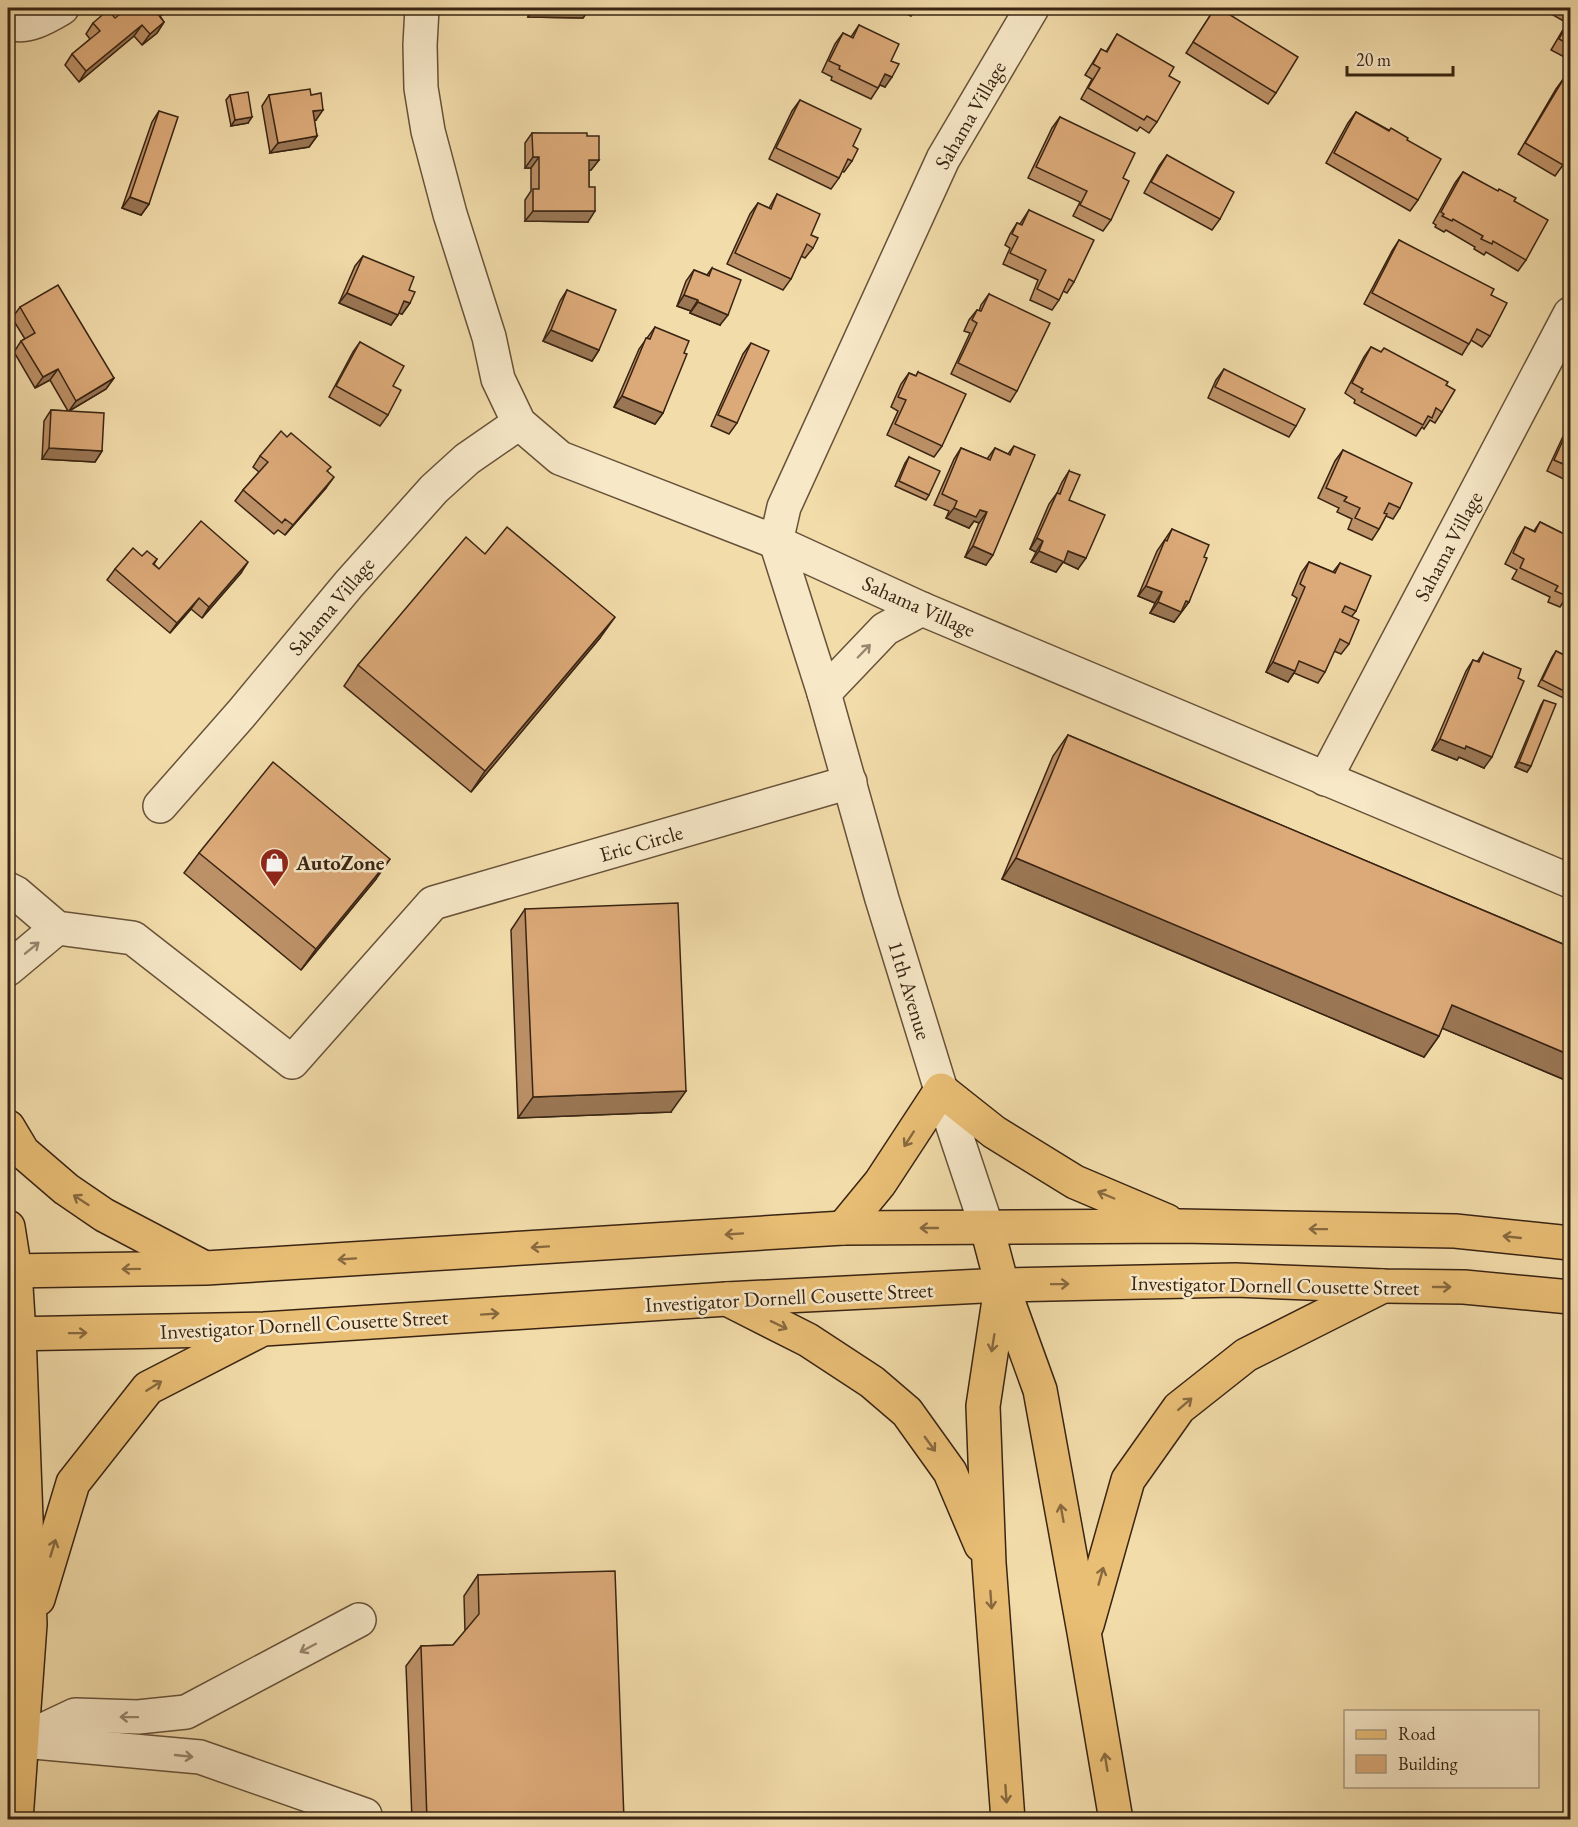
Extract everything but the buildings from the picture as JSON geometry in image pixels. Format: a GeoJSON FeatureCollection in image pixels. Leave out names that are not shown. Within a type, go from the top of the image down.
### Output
{"type":"FeatureCollection","features":[{"type":"Feature","properties":{"kind":"main road"},"geometry":{"type":"LineString","coordinates":[[843,1228],[880,1183],[941,1090],[994,1132],[1075,1182],[1179,1226]]}},
{"type":"Feature","properties":{"kind":"main road"},"geometry":{"type":"LineString","coordinates":[[8,1127],[23,1152],[66,1189],[104,1215],[206,1269]]}},
{"type":"Feature","properties":{"kind":"main road"},"geometry":{"type":"LineString","coordinates":[[11,1271],[206,1269],[843,1228],[1179,1226],[1455,1231],[1570,1243]]}},
{"type":"Feature","properties":{"kind":"main road"},"geometry":{"type":"LineString","coordinates":[[8,1227],[30,1624],[16,1820]]}},
{"type":"Feature","properties":{"kind":"main road","name":"11th Avenue"},"geometry":{"type":"LineString","coordinates":[[987,1228],[1002,1285],[1040,1390],[1116,1820]]}},
{"type":"Feature","properties":{"kind":"main road","name":"Investigator Dornell Cousette Street"},"geometry":{"type":"LineString","coordinates":[[14,1334],[264,1329],[727,1299],[1002,1285],[1234,1280],[1464,1287],[1570,1297]]}},
{"type":"Feature","properties":{"kind":"main road"},"geometry":{"type":"LineString","coordinates":[[1002,1285],[983,1406],[988,1563],[1008,1820]]}},
{"type":"Feature","properties":{"kind":"main road"},"geometry":{"type":"LineString","coordinates":[[1084,1632],[1128,1480],[1179,1408],[1246,1355],[1383,1286]]}},
{"type":"Feature","properties":{"kind":"main road"},"geometry":{"type":"LineString","coordinates":[[727,1299],[808,1340],[872,1382],[907,1412],[950,1472],[988,1563]]}},
{"type":"Feature","properties":{"kind":"main road"},"geometry":{"type":"LineString","coordinates":[[30,1624],[73,1483],[148,1388],[264,1329]]}},
{"type":"Feature","properties":{"kind":"main road"},"geometry":{"type":"LineString","coordinates":[[8,1571],[30,1624]]}},
{"type":"Feature","properties":{"kind":"street"},"geometry":{"type":"LineString","coordinates":[[8,23],[19,26],[44,18],[62,8]]}},
{"type":"Feature","properties":{"kind":"street","name":"Sahama Village"},"geometry":{"type":"LineString","coordinates":[[422,8],[421,88],[428,131],[450,214],[489,337],[498,379],[519,423],[560,458],[776,542],[922,609],[1570,881]]}},
{"type":"Feature","properties":{"kind":"street","name":"Sahama Village"},"geometry":{"type":"LineString","coordinates":[[776,542],[784,507],[943,159],[1032,8]]}},
{"type":"Feature","properties":{"kind":"street","name":"Sahama Village"},"geometry":{"type":"LineString","coordinates":[[1325,779],[1570,314]]}},
{"type":"Feature","properties":{"kind":"street","name":"Sahama Village"},"geometry":{"type":"LineString","coordinates":[[160,806],[241,714],[349,584],[434,489],[466,459],[519,423]]}},
{"type":"Feature","properties":{"kind":"street","name":"11th Avenue"},"geometry":{"type":"LineString","coordinates":[[776,542],[824,693],[882,899],[941,1090],[987,1228]]}},
{"type":"Feature","properties":{"kind":"street"},"geometry":{"type":"LineString","coordinates":[[824,693],[885,629],[922,609]]}},
{"type":"Feature","properties":{"kind":"street","name":"Eric Circle"},"geometry":{"type":"LineString","coordinates":[[57,928],[133,938],[292,1062],[433,903],[850,782]]}},
{"type":"Feature","properties":{"kind":"street"},"geometry":{"type":"LineString","coordinates":[[8,889],[16,893],[57,928],[8,969]]}},
{"type":"Feature","properties":{"kind":"street"},"geometry":{"type":"LineString","coordinates":[[22,1740],[75,1715],[138,1718],[186,1712],[359,1620]]}},
{"type":"Feature","properties":{"kind":"street"},"geometry":{"type":"LineString","coordinates":[[22,1740],[200,1757],[365,1815]]}},
{"type":"Feature","properties":{"kind":"place","name":"AutoZone"},"geometry":{"type":"Point","coordinates":[275,888]}}]}
